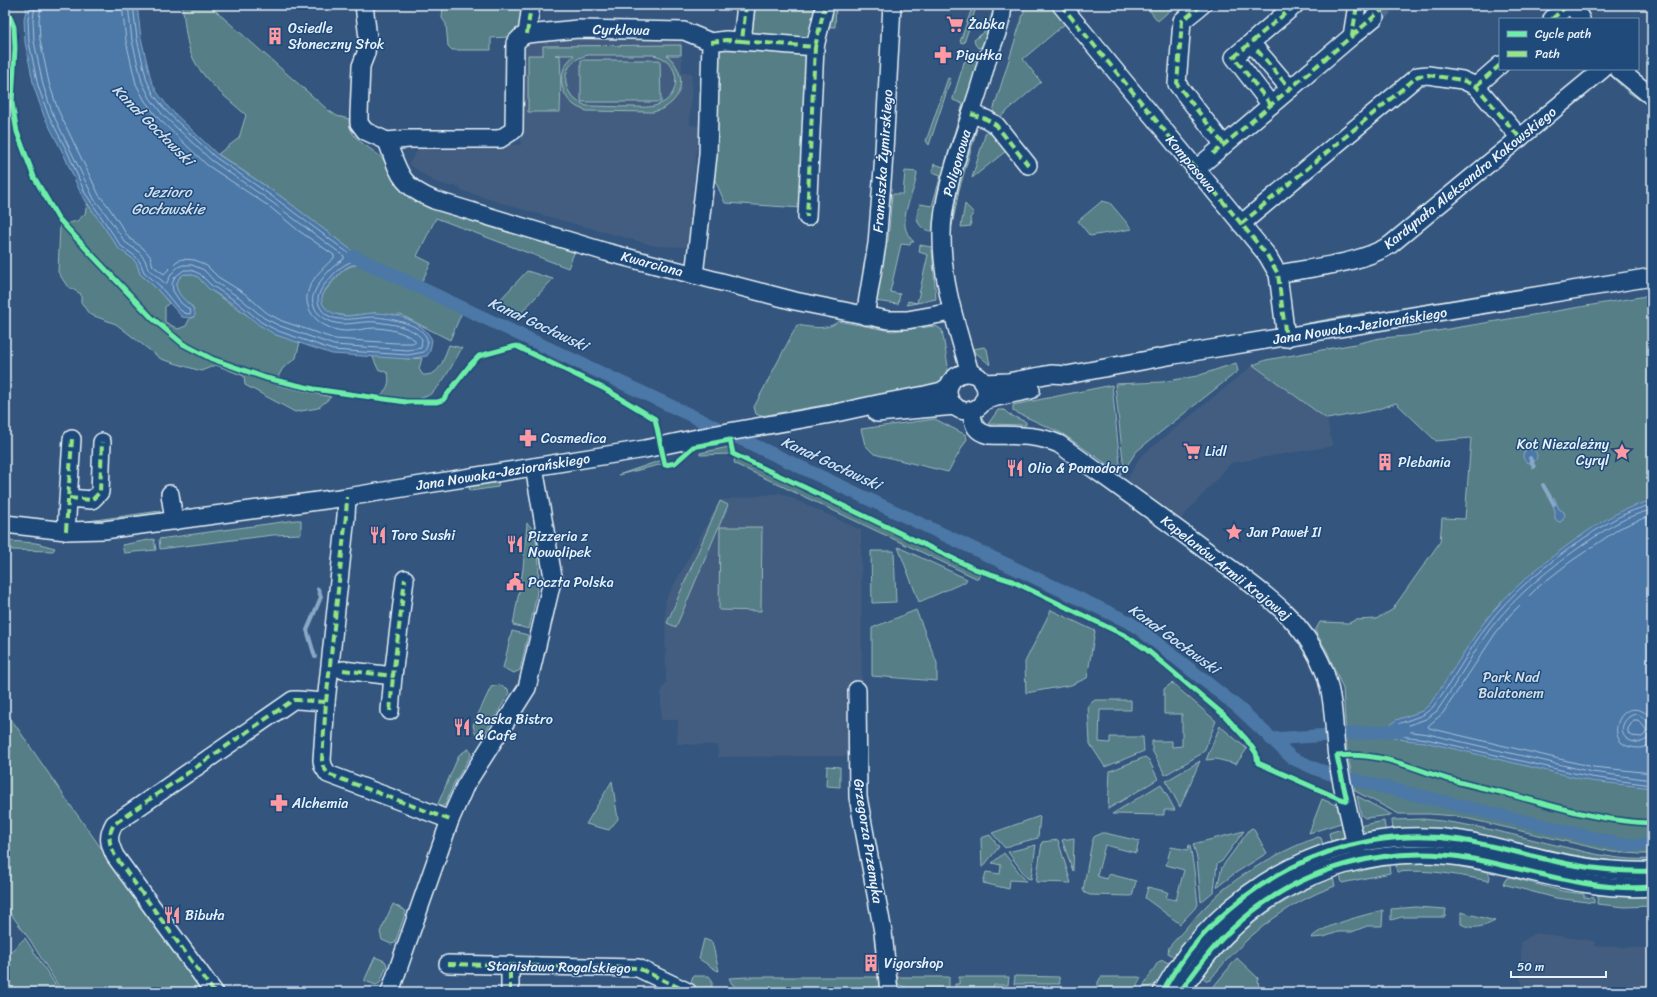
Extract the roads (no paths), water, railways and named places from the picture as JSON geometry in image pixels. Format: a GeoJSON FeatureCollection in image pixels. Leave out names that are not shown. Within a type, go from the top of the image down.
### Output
{"type":"FeatureCollection","features":[{"type":"Feature","properties":{"kind":"street"},"geometry":{"type":"LineString","coordinates":[[364,5],[368,38],[366,53],[361,66],[359,123],[365,131],[387,141],[408,139],[500,139],[514,130],[515,43],[527,34],[531,5]]}},
{"type":"Feature","properties":{"kind":"street"},"geometry":{"type":"LineString","coordinates":[[742,42],[746,5]]}},
{"type":"Feature","properties":{"kind":"street","name":"Franciszka Żymirskiego"},"geometry":{"type":"LineString","coordinates":[[865,316],[878,236],[884,161],[892,5]]}},
{"type":"Feature","properties":{"kind":"street","name":"Poligonowa"},"geometry":{"type":"LineString","coordinates":[[965,380],[944,266],[942,236],[944,217],[954,171],[1003,12],[1013,5]]}},
{"type":"Feature","properties":{"kind":"street","name":"Kompasowa"},"geometry":{"type":"LineString","coordinates":[[1061,5],[1195,170],[1267,255],[1278,274],[1286,338]]}},
{"type":"Feature","properties":{"kind":"street"},"geometry":{"type":"LineString","coordinates":[[1202,5],[1182,21],[1177,84],[1224,145]]}},
{"type":"Feature","properties":{"kind":"street"},"geometry":{"type":"LineString","coordinates":[[1271,105],[1234,57],[1295,5]]}},
{"type":"Feature","properties":{"kind":"street"},"geometry":{"type":"LineString","coordinates":[[1352,36],[1357,5]]}},
{"type":"Feature","properties":{"kind":"street"},"geometry":{"type":"LineString","coordinates":[[1553,18],[1568,5]]}},
{"type":"Feature","properties":{"kind":"street"},"geometry":{"type":"LineString","coordinates":[[1572,5],[1580,18]]}},
{"type":"Feature","properties":{"kind":"street"},"geometry":{"type":"LineString","coordinates":[[807,218],[815,47],[824,9]]}},
{"type":"Feature","properties":{"kind":"street"},"geometry":{"type":"LineString","coordinates":[[1195,170],[1374,17]]}},
{"type":"Feature","properties":{"kind":"street","name":"Cyrklowa"},"geometry":{"type":"LineString","coordinates":[[527,34],[578,30],[684,31],[711,42]]}},
{"type":"Feature","properties":{"kind":"street"},"geometry":{"type":"LineString","coordinates":[[694,275],[708,155],[711,42],[726,40],[815,47]]}},
{"type":"Feature","properties":{"kind":"street"},"geometry":{"type":"LineString","coordinates":[[1257,50],[1290,89]]}},
{"type":"Feature","properties":{"kind":"street"},"geometry":{"type":"LineString","coordinates":[[1476,86],[1499,66]]}},
{"type":"Feature","properties":{"kind":"street","name":"Kardynała Aleksandra Kakowskiego"},"geometry":{"type":"LineString","coordinates":[[1278,274],[1355,260],[1379,252],[1390,245],[1602,70]]}},
{"type":"Feature","properties":{"kind":"street"},"geometry":{"type":"LineString","coordinates":[[1619,70],[1652,96]]}},
{"type":"Feature","properties":{"kind":"street"},"geometry":{"type":"LineString","coordinates":[[1241,224],[1418,76],[1428,75],[1462,80],[1476,86],[1520,138]]}},
{"type":"Feature","properties":{"kind":"street"},"geometry":{"type":"LineString","coordinates":[[971,114],[986,119],[996,125],[1028,165]]}},
{"type":"Feature","properties":{"kind":"street","name":"Kwarciana"},"geometry":{"type":"LineString","coordinates":[[387,141],[398,171],[407,184],[418,193],[434,200],[606,252],[769,295],[865,316],[888,320],[902,320],[952,312]]}},
{"type":"Feature","properties":{"kind":"street","name":"Jana Nowaka-Jeziorańskiego"},"geometry":{"type":"LineString","coordinates":[[5,524],[66,531],[104,530],[347,497],[654,448],[717,434],[831,414],[882,402],[925,395],[942,391],[965,380],[1008,382],[1051,374],[1068,375],[1161,358],[1652,277]]}},
{"type":"Feature","properties":{"kind":"street","name":"Jana Nowaka-Jeziorańskiego"},"geometry":{"type":"LineString","coordinates":[[831,414],[895,412],[970,406],[1052,384],[1068,375]]}},
{"type":"Feature","properties":{"kind":"street"},"geometry":{"type":"LineString","coordinates":[[965,380],[986,395],[970,406]]}},
{"type":"Feature","properties":{"kind":"street","name":"Kapelanów Armii Krajowej"},"geometry":{"type":"LineString","coordinates":[[965,380],[949,397],[970,406],[975,427],[982,434],[1033,436],[1048,439],[1059,444],[1175,527],[1272,600],[1299,626],[1310,642],[1323,668],[1331,690],[1339,767],[1359,860]]}},
{"type":"Feature","properties":{"kind":"street"},"geometry":{"type":"LineString","coordinates":[[66,531],[72,439]]}},
{"type":"Feature","properties":{"kind":"street"},"geometry":{"type":"LineString","coordinates":[[69,498],[92,500],[100,492],[102,442]]}},
{"type":"Feature","properties":{"kind":"street"},"geometry":{"type":"LineString","coordinates":[[390,992],[450,820],[465,786],[527,688],[553,577],[534,467]]}},
{"type":"Feature","properties":{"kind":"street"},"geometry":{"type":"LineString","coordinates":[[170,494],[174,521]]}},
{"type":"Feature","properties":{"kind":"street"},"geometry":{"type":"LineString","coordinates":[[347,497],[326,702],[322,760],[323,766],[328,774],[450,820]]}},
{"type":"Feature","properties":{"kind":"street"},"geometry":{"type":"LineString","coordinates":[[390,711],[405,579]]}},
{"type":"Feature","properties":{"kind":"street"},"geometry":{"type":"LineString","coordinates":[[344,670],[394,676]]}},
{"type":"Feature","properties":{"kind":"street","name":"Grzegorza Przemyka"},"geometry":{"type":"LineString","coordinates":[[857,690],[858,797],[883,932],[889,992]]}},
{"type":"Feature","properties":{"kind":"street"},"geometry":{"type":"LineString","coordinates":[[214,992],[115,856],[110,844],[109,833],[114,824],[293,700],[326,702]]}},
{"type":"Feature","properties":{"kind":"street"},"geometry":{"type":"LineString","coordinates":[[1162,992],[1179,966],[1202,938],[1234,905],[1268,881],[1303,861],[1356,844],[1390,838],[1437,837],[1476,843],[1578,866],[1652,871]]}},
{"type":"Feature","properties":{"kind":"street"},"geometry":{"type":"LineString","coordinates":[[1180,992],[1217,944],[1247,916],[1273,897],[1301,881],[1359,860],[1405,854],[1448,856],[1475,860],[1587,885],[1619,888],[1652,887]]}},
{"type":"Feature","properties":{"kind":"street","name":"Stanisława Rogalskiego"},"geometry":{"type":"LineString","coordinates":[[448,964],[638,968],[688,992]]}},
{"type":"Feature","properties":{"kind":"street"},"geometry":{"type":"LineString","coordinates":[[510,965],[510,992]]}},
{"type":"Feature","properties":{"kind":"water","name":"Jezioro Gocławskie"},"geometry":{"type":"Polygon","coordinates":[[[27,5],[137,5],[141,38],[151,80],[157,92],[169,108],[217,154],[279,195],[355,253],[370,259],[367,265],[358,264],[349,266],[337,276],[323,294],[322,302],[324,306],[330,312],[343,316],[382,313],[407,319],[422,327],[432,340],[430,351],[427,356],[408,359],[332,354],[276,335],[259,325],[235,305],[209,289],[198,277],[191,274],[184,274],[179,278],[176,285],[180,295],[195,312],[195,316],[190,318],[182,317],[156,288],[140,274],[137,264],[132,258],[119,249],[81,194],[64,155],[44,116],[34,87],[25,42],[24,19],[27,5]]]}},
{"type":"Feature","properties":{"kind":"water"},"geometry":{"type":"Polygon","coordinates":[[[1530,449],[1535,451],[1537,456],[1535,461],[1530,463],[1525,461],[1523,456],[1525,451],[1530,449]]]}},
{"type":"Feature","properties":{"kind":"water"},"geometry":{"type":"Polygon","coordinates":[[[1554,497],[1559,509],[1564,512],[1565,515],[1562,521],[1559,522],[1555,519],[1555,511],[1551,500],[1554,497]]]}},
{"type":"Feature","properties":{"kind":"water"},"geometry":{"type":"Polygon","coordinates":[[[1652,501],[1652,788],[1590,781],[1425,742],[1404,740],[1386,735],[1387,728],[1396,720],[1422,711],[1430,704],[1482,625],[1504,599],[1528,576],[1590,529],[1624,510],[1652,501]]]}},
{"type":"Feature","properties":{"kind":"waterway","name":"Kanał Gocławski"},"geometry":{"type":"LineString","coordinates":[[353,256],[1129,622],[1239,708],[1292,758],[1316,769],[1334,775],[1619,844],[1652,844]]}},
{"type":"Feature","properties":{"kind":"waterway"},"geometry":{"type":"LineString","coordinates":[[1530,458],[1534,467]]}},
{"type":"Feature","properties":{"kind":"waterway"},"geometry":{"type":"LineString","coordinates":[[1543,485],[1554,504]]}},
{"type":"Feature","properties":{"kind":"waterway"},"geometry":{"type":"LineString","coordinates":[[315,657],[307,630],[321,597],[318,589]]}},
{"type":"Feature","properties":{"kind":"waterway"},"geometry":{"type":"LineString","coordinates":[[1271,739],[1404,730]]}},
{"type":"Feature","properties":{"kind":"tunnel"},"geometry":{"type":"LineString","coordinates":[[1375,17],[1385,7]]}},
{"type":"Feature","properties":{"kind":"place","name":"Żabka"},"geometry":{"type":"Point","coordinates":[955,24]}},
{"type":"Feature","properties":{"kind":"place","name":"Osiedle Słoneczny Stok"},"geometry":{"type":"Point","coordinates":[275,36]}},
{"type":"Feature","properties":{"kind":"place","name":"Pigułka"},"geometry":{"type":"Point","coordinates":[943,55]}},
{"type":"Feature","properties":{"kind":"place","name":"Cosmedica"},"geometry":{"type":"Point","coordinates":[528,438]}},
{"type":"Feature","properties":{"kind":"place","name":"Lidl"},"geometry":{"type":"Point","coordinates":[1192,451]}},
{"type":"Feature","properties":{"kind":"place","name":"Kot Niezależny Cyryl"},"geometry":{"type":"Point","coordinates":[1622,452]}},
{"type":"Feature","properties":{"kind":"place","name":"Plebania"},"geometry":{"type":"Point","coordinates":[1385,462]}},
{"type":"Feature","properties":{"kind":"place","name":"Olio & Pomodoro"},"geometry":{"type":"Point","coordinates":[1015,468]}},
{"type":"Feature","properties":{"kind":"place","name":"Jan Paweł II"},"geometry":{"type":"Point","coordinates":[1234,532]}},
{"type":"Feature","properties":{"kind":"place","name":"Toro Sushi"},"geometry":{"type":"Point","coordinates":[378,535]}},
{"type":"Feature","properties":{"kind":"place","name":"Pizzeria z Nowolipek"},"geometry":{"type":"Point","coordinates":[515,544]}},
{"type":"Feature","properties":{"kind":"place","name":"Poczta Polska"},"geometry":{"type":"Point","coordinates":[515,582]}},
{"type":"Feature","properties":{"kind":"place","name":"Saska Bistro & Cafe"},"geometry":{"type":"Point","coordinates":[462,727]}},
{"type":"Feature","properties":{"kind":"place","name":"Alchemia"},"geometry":{"type":"Point","coordinates":[279,803]}},
{"type":"Feature","properties":{"kind":"place","name":"Bibuła"},"geometry":{"type":"Point","coordinates":[172,915]}},
{"type":"Feature","properties":{"kind":"place","name":"Vigorshop"},"geometry":{"type":"Point","coordinates":[871,963]}},
{"type":"Feature","properties":{"kind":"park label","name":"Park Nad Balatonem"},"geometry":{"type":"Point","coordinates":[1511,686]}}]}
